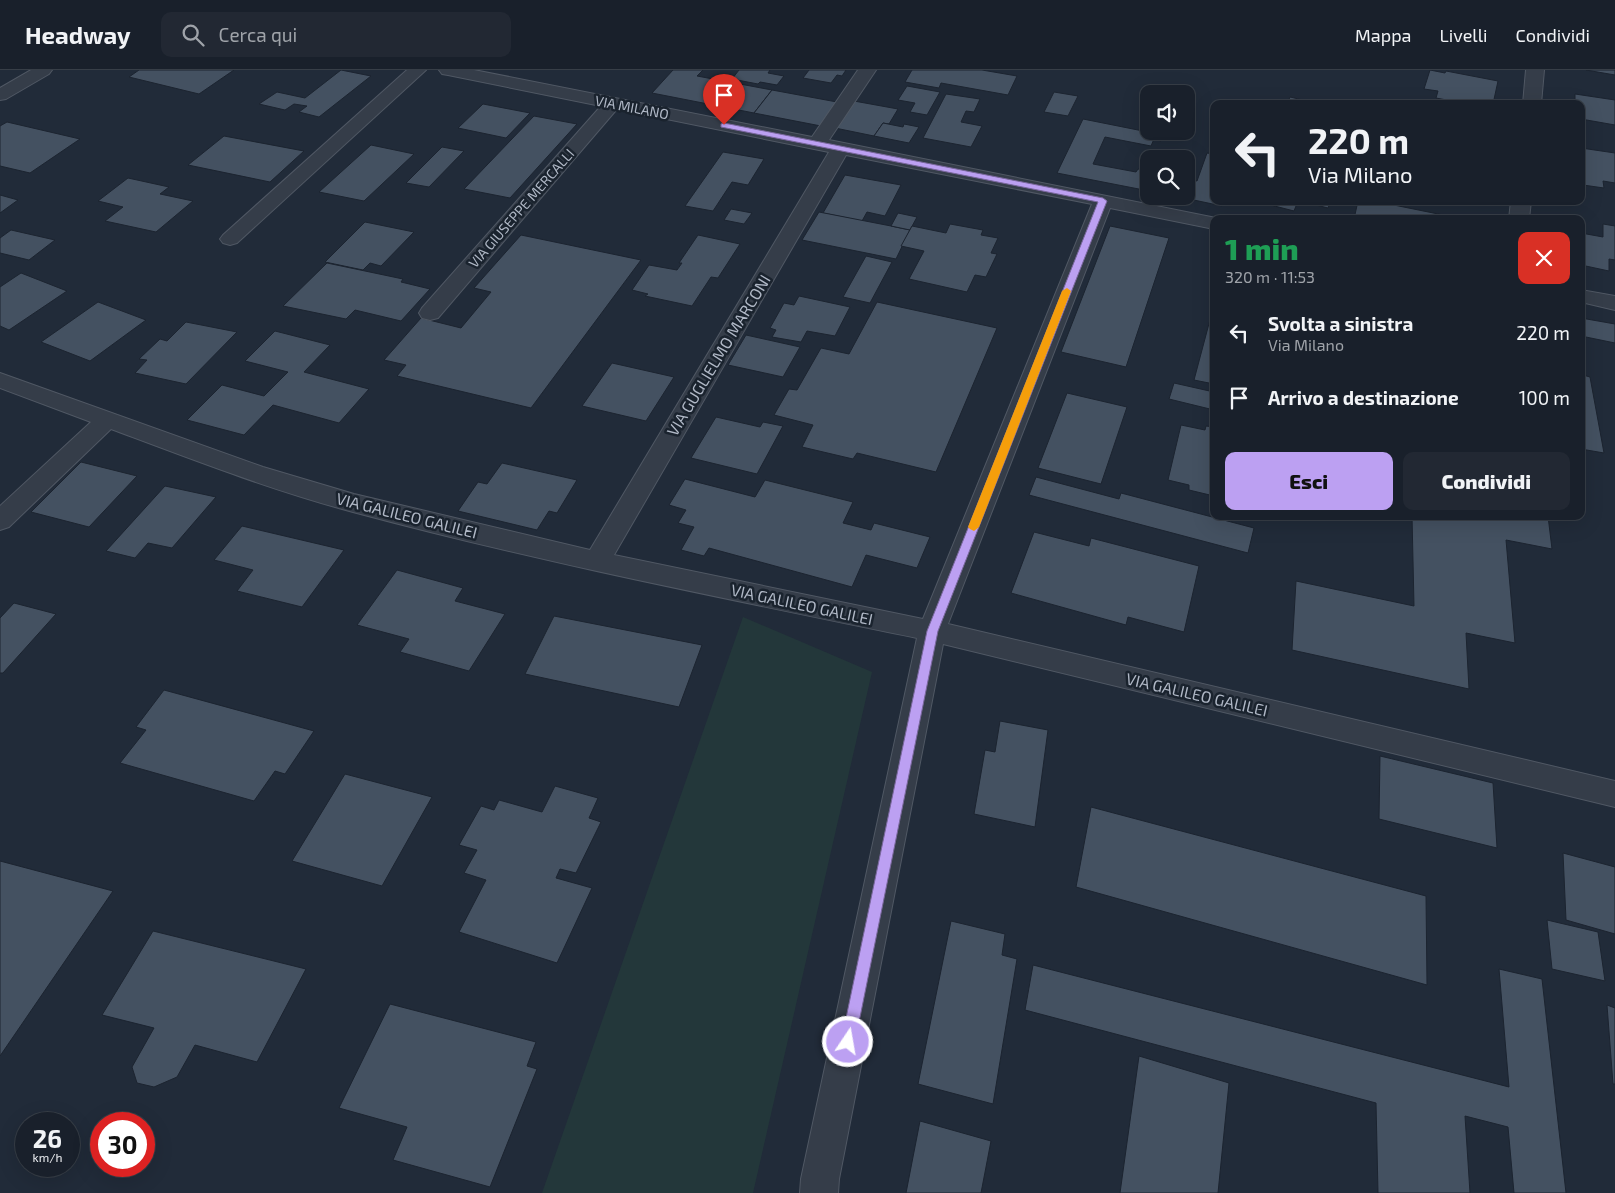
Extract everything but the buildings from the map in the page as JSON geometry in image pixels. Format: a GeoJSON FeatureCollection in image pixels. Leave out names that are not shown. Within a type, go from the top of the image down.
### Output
{"type":"FeatureCollection","features":[{"type":"Feature","properties":{"kind":"street"},"geometry":{"type":"LineString","coordinates":[[0,95],[43,70]]}},
{"type":"Feature","properties":{"kind":"street"},"geometry":{"type":"LineString","coordinates":[[230,239],[417,70]]}},
{"type":"Feature","properties":{"kind":"street","name":"VIA MILANO"},"geometry":{"type":"LineString","coordinates":[[448,70],[1210,222]]}},
{"type":"Feature","properties":{"kind":"street"},"geometry":{"type":"LineString","coordinates":[[816,144],[866,70]]}},
{"type":"Feature","properties":{"kind":"street"},"geometry":{"type":"LineString","coordinates":[[1532,100],[1536,70]]}},
{"type":"Feature","properties":{"kind":"street","name":"VIA GIUSEPPE MERCALLI"},"geometry":{"type":"LineString","coordinates":[[430,313],[613,103]]}},
{"type":"Feature","properties":{"kind":"street","name":"VIA GUGLIELMO MARCONI"},"geometry":{"type":"LineString","coordinates":[[597,561],[840,148]]}},
{"type":"Feature","properties":{"kind":"street"},"geometry":{"type":"LineString","coordinates":[[817,1188],[932,631],[1103,201]]}},
{"type":"Feature","properties":{"kind":"street"},"geometry":{"type":"LineString","coordinates":[[1585,297],[1615,303]]}},
{"type":"Feature","properties":{"kind":"street","name":"VIA GALILEO GALILEI"},"geometry":{"type":"LineString","coordinates":[[0,380],[302,489],[353,503],[597,561],[932,631],[1615,794]]}},
{"type":"Feature","properties":{"kind":"street"},"geometry":{"type":"LineString","coordinates":[[0,521],[107,420]]}},
{"type":"Feature","properties":{"kind":"green space"},"geometry":{"type":"Polygon","coordinates":[[[743,617],[872,672],[753,1193],[542,1193],[743,617]]]}},
{"type":"Feature","properties":{"kind":"slow traffic"},"geometry":{"type":"LineString","coordinates":[[974,527],[1067,291]]}},
{"type":"Feature","properties":{"kind":"route"},"geometry":{"type":"LineString","coordinates":[[724,125],[1103,201],[932,631],[848,1042]]}}]}
